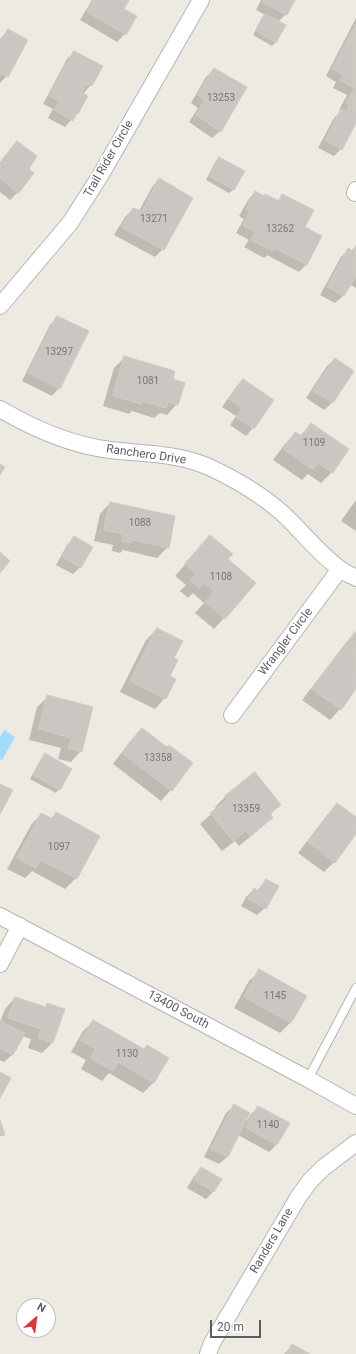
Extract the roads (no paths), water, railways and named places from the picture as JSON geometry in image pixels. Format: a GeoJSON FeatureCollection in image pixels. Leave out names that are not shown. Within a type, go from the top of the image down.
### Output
{"type":"FeatureCollection","features":[{"type":"Feature","properties":{"kind":"street","name":"Trail Rider Circle"},"geometry":{"type":"LineString","coordinates":[[0,306],[70,223],[86,200],[200,0]]}},
{"type":"Feature","properties":{"kind":"street","name":"Ranchero Drive"},"geometry":{"type":"LineString","coordinates":[[0,409],[46,433],[78,444],[110,450],[178,458],[213,469],[258,494],[281,513],[327,559],[340,569],[356,578]]}},
{"type":"Feature","properties":{"kind":"street","name":"Wrangler Circle"},"geometry":{"type":"LineString","coordinates":[[232,715],[340,569]]}},
{"type":"Feature","properties":{"kind":"street","name":"13400 South"},"geometry":{"type":"LineString","coordinates":[[0,916],[308,1079],[356,1106]]}},
{"type":"Feature","properties":{"kind":"street"},"geometry":{"type":"LineString","coordinates":[[0,964],[20,926]]}},
{"type":"Feature","properties":{"kind":"street","name":"Randers Lane"},"geometry":{"type":"LineString","coordinates":[[208,1354],[212,1343],[298,1196],[323,1168],[356,1144]]}},
{"type":"Feature","properties":{"kind":"lane"},"geometry":{"type":"LineString","coordinates":[[308,1079],[356,988]]}},
{"type":"Feature","properties":{"kind":"water"},"geometry":{"type":"Polygon","coordinates":[[[4,730],[15,737],[2,760],[0,759],[0,737],[4,730]]]}}]}
